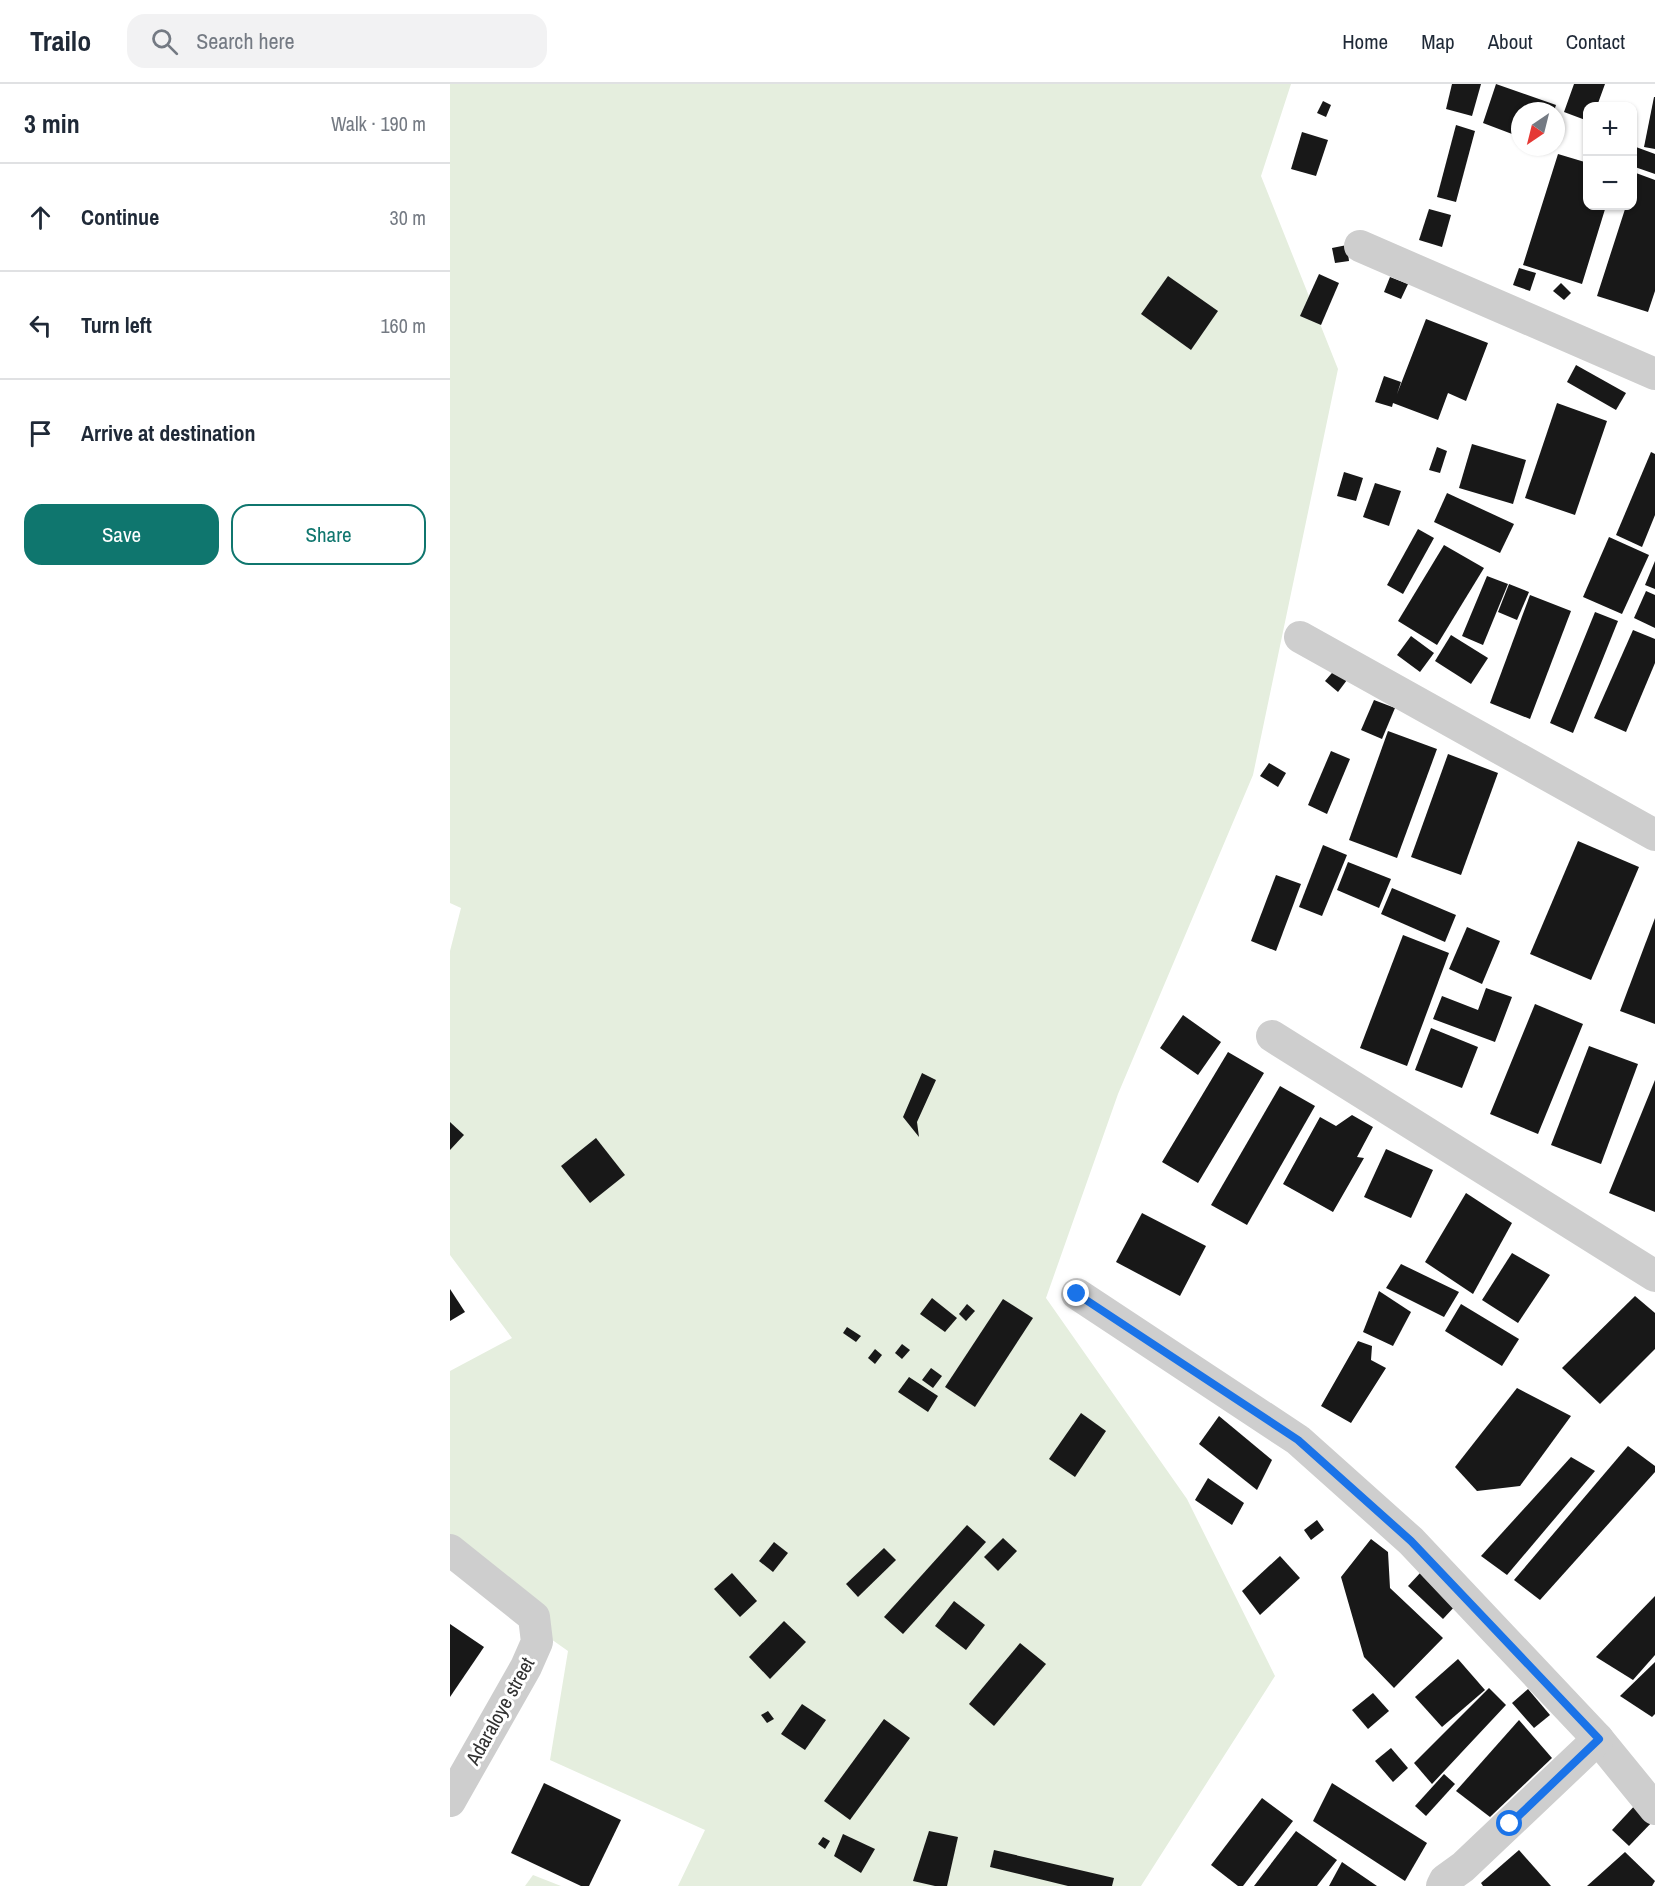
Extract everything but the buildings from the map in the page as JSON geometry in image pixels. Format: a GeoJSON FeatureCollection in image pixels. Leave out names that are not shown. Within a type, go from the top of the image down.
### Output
{"type":"FeatureCollection","features":[{"type":"Feature","properties":{"kind":"street"},"geometry":{"type":"LineString","coordinates":[[1360,246],[1655,374]]}},
{"type":"Feature","properties":{"kind":"street"},"geometry":{"type":"LineString","coordinates":[[1300,637],[1655,835]]}},
{"type":"Feature","properties":{"kind":"street"},"geometry":{"type":"LineString","coordinates":[[1272,1036],[1655,1276]]}},
{"type":"Feature","properties":{"kind":"street"},"geometry":{"type":"LineString","coordinates":[[1077,1294],[1298,1440],[1411,1541],[1599,1739],[1655,1809]]}},
{"type":"Feature","properties":{"kind":"street","name":"Adaraloye street"},"geometry":{"type":"LineString","coordinates":[[450,1550],[534,1617],[537,1642],[526,1667],[450,1801]]}},
{"type":"Feature","properties":{"kind":"street"},"geometry":{"type":"LineString","coordinates":[[1442,1886],[1445,1880],[1463,1867],[1599,1739]]}},
{"type":"Feature","properties":{"kind":"green space"},"geometry":{"type":"Polygon","coordinates":[[[450,84],[1291,84],[1261,176],[1338,369],[1253,775],[1118,1094],[1046,1298],[1187,1499],[1275,1676],[1141,1886],[678,1886],[705,1830],[550,1760],[568,1651],[450,1568],[450,1371],[512,1338],[450,1255],[450,951],[461,908],[450,903],[450,84]]]}},
{"type":"Feature","properties":{"kind":"green space"},"geometry":{"type":"Polygon","coordinates":[[[533,1875],[561,1886],[525,1886],[533,1875]]]}},
{"type":"Feature","properties":{"kind":"route"},"geometry":{"type":"LineString","coordinates":[[1077,1294],[1298,1440],[1411,1541],[1599,1739],[1510,1824]]}}]}
